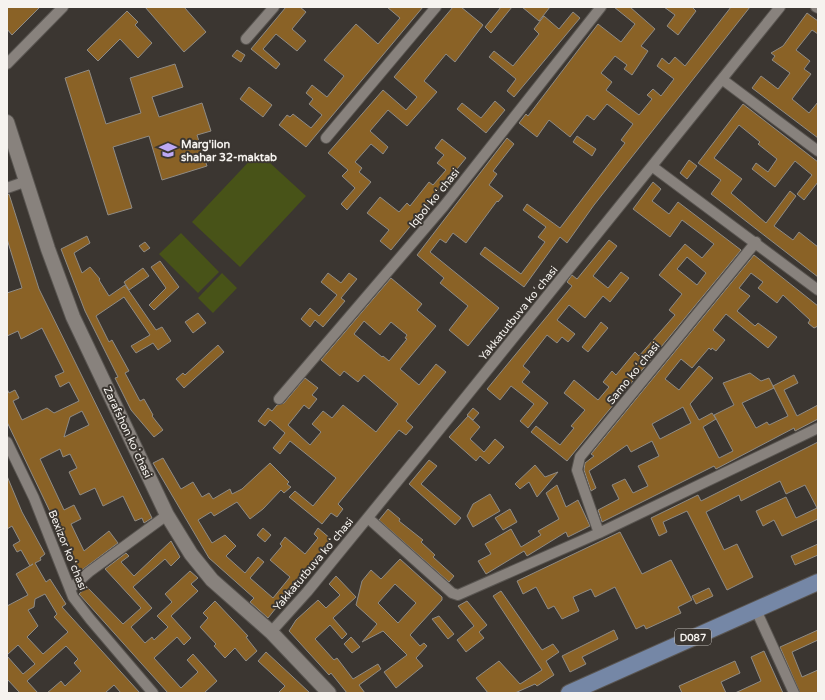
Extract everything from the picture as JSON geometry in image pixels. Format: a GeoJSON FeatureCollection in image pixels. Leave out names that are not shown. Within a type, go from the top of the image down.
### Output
{"type":"FeatureCollection","features":[{"type":"Feature","properties":{"kind":"main road","name":"Zarafshon koʻchasi"},"geometry":{"type":"LineString","coordinates":[[7,122],[48,249],[73,316],[167,515],[191,554],[212,580],[271,632],[330,693]]}},
{"type":"Feature","properties":{"kind":"main road","name":"D087"},"geometry":{"type":"LineString","coordinates":[[569,693],[818,582]]}},
{"type":"Feature","properties":{"kind":"street"},"geometry":{"type":"LineString","coordinates":[[7,64],[63,7]]}},
{"type":"Feature","properties":{"kind":"street"},"geometry":{"type":"LineString","coordinates":[[246,39],[274,7]]}},
{"type":"Feature","properties":{"kind":"street"},"geometry":{"type":"LineString","coordinates":[[326,138],[436,7]]}},
{"type":"Feature","properties":{"kind":"street","name":"Iqbol koʻchasi"},"geometry":{"type":"LineString","coordinates":[[279,399],[444,206],[601,7]]}},
{"type":"Feature","properties":{"kind":"street","name":"Yakkatutbuva koʻchasi"},"geometry":{"type":"LineString","coordinates":[[271,632],[307,592],[368,518],[653,167],[780,7]]}},
{"type":"Feature","properties":{"kind":"street"},"geometry":{"type":"LineString","coordinates":[[723,80],[818,151]]}},
{"type":"Feature","properties":{"kind":"street"},"geometry":{"type":"LineString","coordinates":[[653,167],[756,242],[818,290]]}},
{"type":"Feature","properties":{"kind":"street"},"geometry":{"type":"LineString","coordinates":[[7,188],[27,181]]}},
{"type":"Feature","properties":{"kind":"street","name":"Samo koʻchasi"},"geometry":{"type":"LineString","coordinates":[[599,533],[577,470],[580,458],[756,242]]}},
{"type":"Feature","properties":{"kind":"street"},"geometry":{"type":"LineString","coordinates":[[368,518],[452,593],[458,595],[599,533],[818,428]]}},
{"type":"Feature","properties":{"kind":"street","name":"Bexizor koʻchasi"},"geometry":{"type":"LineString","coordinates":[[7,442],[34,498],[73,597],[153,693]]}},
{"type":"Feature","properties":{"kind":"street"},"geometry":{"type":"LineString","coordinates":[[70,589],[89,572],[167,515]]}},
{"type":"Feature","properties":{"kind":"street"},"geometry":{"type":"LineString","coordinates":[[756,610],[794,693]]}},
{"type":"Feature","properties":{"kind":"green space"},"geometry":{"type":"Polygon","coordinates":[[[258,152],[306,196],[240,267],[192,222],[258,152]]]}},
{"type":"Feature","properties":{"kind":"green space"},"geometry":{"type":"Polygon","coordinates":[[[181,233],[219,272],[198,293],[159,254],[181,233]]]}},
{"type":"Feature","properties":{"kind":"green space"},"geometry":{"type":"Polygon","coordinates":[[[222,273],[237,288],[213,313],[198,298],[222,273]]]}},
{"type":"Feature","properties":{"kind":"building"},"geometry":{"type":"Polygon","coordinates":[[[7,7],[40,7],[12,35],[7,29],[7,7]]]}},
{"type":"Feature","properties":{"kind":"building"},"geometry":{"type":"Polygon","coordinates":[[[145,7],[184,7],[206,32],[184,52],[145,7]]]}},
{"type":"Feature","properties":{"kind":"building"},"geometry":{"type":"Polygon","coordinates":[[[286,7],[300,7],[306,12],[292,29],[306,41],[297,51],[276,34],[263,49],[280,64],[276,69],[251,49],[286,7]]]}},
{"type":"Feature","properties":{"kind":"building"},"geometry":{"type":"Polygon","coordinates":[[[387,7],[423,7],[306,147],[279,125],[287,115],[290,117],[293,114],[311,128],[322,115],[309,104],[313,99],[306,93],[312,85],[327,97],[344,76],[324,60],[356,24],[378,44],[400,18],[387,7]]]}},
{"type":"Feature","properties":{"kind":"building"},"geometry":{"type":"Polygon","coordinates":[[[453,7],[461,7],[483,25],[455,62],[446,54],[424,81],[437,92],[407,126],[388,110],[370,131],[388,147],[383,154],[371,144],[355,162],[362,168],[359,172],[371,182],[347,210],[341,204],[355,188],[342,176],[348,170],[328,153],[383,90],[406,110],[417,97],[394,77],[453,7]]]}},
{"type":"Feature","properties":{"kind":"building"},"geometry":{"type":"Polygon","coordinates":[[[501,7],[512,7],[491,33],[485,27],[501,7]]]}},
{"type":"Feature","properties":{"kind":"building"},"geometry":{"type":"Polygon","coordinates":[[[522,7],[550,7],[539,21],[522,7]]]}},
{"type":"Feature","properties":{"kind":"building"},"geometry":{"type":"Polygon","coordinates":[[[614,7],[630,7],[655,29],[641,46],[648,51],[632,75],[624,69],[627,65],[615,56],[601,73],[612,82],[606,90],[639,115],[652,99],[647,95],[653,89],[661,96],[674,79],[657,66],[662,58],[669,64],[675,57],[685,66],[731,7],[750,7],[594,205],[567,243],[560,237],[524,287],[480,254],[485,247],[521,274],[545,242],[538,237],[546,227],[523,210],[527,204],[560,228],[625,143],[621,140],[633,124],[607,104],[594,120],[587,115],[570,137],[549,120],[537,137],[519,123],[526,114],[528,116],[598,24],[621,42],[635,24],[614,7]]]}},
{"type":"Feature","properties":{"kind":"building"},"geometry":{"type":"Polygon","coordinates":[[[664,7],[692,7],[696,11],[678,35],[667,26],[675,15],[664,7]]]}},
{"type":"Feature","properties":{"kind":"building"},"geometry":{"type":"Polygon","coordinates":[[[127,11],[138,22],[135,25],[152,43],[138,58],[120,39],[98,61],[87,50],[127,11]]]}},
{"type":"Feature","properties":{"kind":"building"},"geometry":{"type":"Polygon","coordinates":[[[573,12],[580,18],[514,97],[507,91],[516,79],[489,57],[494,51],[513,66],[539,34],[534,29],[544,16],[559,29],[573,12]]]}},
{"type":"Feature","properties":{"kind":"building"},"geometry":{"type":"Polygon","coordinates":[[[807,13],[818,21],[818,34],[812,30],[796,50],[810,61],[804,69],[811,74],[792,99],[809,113],[818,102],[818,138],[752,88],[761,76],[778,89],[790,73],[772,60],[775,56],[771,53],[783,46],[807,13]]]}},
{"type":"Feature","properties":{"kind":"building"},"geometry":{"type":"Polygon","coordinates":[[[237,50],[245,55],[241,62],[232,56],[237,50]]]}},
{"type":"Feature","properties":{"kind":"building"},"geometry":{"type":"Polygon","coordinates":[[[175,64],[183,87],[152,97],[159,117],[202,103],[211,131],[197,135],[207,166],[162,180],[149,136],[113,147],[132,208],[108,215],[65,78],[89,70],[106,124],[141,113],[130,78],[175,64]]]}},
{"type":"Feature","properties":{"kind":"building"},"geometry":{"type":"Polygon","coordinates":[[[249,87],[272,105],[263,117],[240,99],[249,87]]]}},
{"type":"Feature","properties":{"kind":"building"},"geometry":{"type":"Polygon","coordinates":[[[495,101],[505,110],[486,133],[457,109],[462,103],[481,118],[495,101]]]}},
{"type":"Feature","properties":{"kind":"building"},"geometry":{"type":"Polygon","coordinates":[[[743,104],[818,162],[818,182],[804,200],[797,194],[812,175],[795,161],[775,187],[752,169],[756,163],[768,172],[777,159],[758,144],[760,142],[739,125],[714,158],[742,179],[731,193],[766,223],[790,191],[796,196],[774,226],[793,240],[799,232],[818,247],[818,277],[711,194],[721,180],[698,163],[743,104]]]}},
{"type":"Feature","properties":{"kind":"building"},"geometry":{"type":"Polygon","coordinates":[[[577,136],[596,149],[592,156],[573,142],[577,136]]]}},
{"type":"Feature","properties":{"kind":"building"},"geometry":{"type":"Polygon","coordinates":[[[507,138],[514,144],[493,171],[497,174],[489,185],[503,196],[498,202],[497,201],[466,243],[453,233],[446,243],[440,239],[430,252],[499,308],[468,346],[449,330],[468,306],[440,283],[444,278],[417,255],[507,138]]]}},
{"type":"Feature","properties":{"kind":"building"},"geometry":{"type":"Polygon","coordinates":[[[442,139],[466,158],[391,250],[380,241],[389,230],[367,213],[380,197],[399,212],[407,203],[410,206],[429,182],[433,185],[446,170],[437,163],[444,155],[435,148],[442,139]]]}},
{"type":"Feature","properties":{"kind":"building"},"geometry":{"type":"Polygon","coordinates":[[[689,160],[697,166],[687,179],[680,173],[689,160]]]}},
{"type":"Feature","properties":{"kind":"building"},"geometry":{"type":"Polygon","coordinates":[[[653,182],[661,189],[652,201],[669,214],[678,202],[741,250],[567,461],[531,432],[536,426],[560,445],[574,428],[571,426],[585,410],[564,393],[574,380],[598,400],[609,387],[603,382],[612,371],[616,375],[635,352],[639,356],[675,315],[669,310],[682,294],[659,275],[685,244],[702,258],[714,244],[682,220],[670,237],[633,209],[653,182]],[[687,257],[677,269],[697,285],[706,273],[687,257]]]}},
{"type":"Feature","properties":{"kind":"building"},"geometry":{"type":"Polygon","coordinates":[[[9,194],[39,289],[152,518],[144,523],[142,518],[135,521],[123,496],[103,506],[95,488],[80,495],[69,472],[77,468],[70,454],[63,457],[60,449],[40,459],[64,510],[74,505],[81,519],[71,524],[84,551],[109,531],[118,543],[79,572],[7,422],[7,389],[9,393],[15,390],[19,398],[13,401],[22,420],[47,408],[54,413],[79,401],[69,382],[60,387],[55,376],[64,372],[42,328],[21,339],[18,331],[7,336],[7,293],[22,288],[7,239],[7,195],[9,194]],[[82,411],[70,417],[64,437],[89,425],[82,411]]]}},
{"type":"Feature","properties":{"kind":"building"},"geometry":{"type":"Polygon","coordinates":[[[87,236],[90,243],[74,253],[82,273],[90,267],[100,279],[99,280],[109,296],[125,285],[156,330],[162,327],[171,341],[158,350],[153,343],[136,353],[131,346],[150,335],[124,297],[96,316],[109,342],[112,340],[129,371],[125,373],[140,401],[144,399],[153,415],[152,416],[163,430],[154,437],[131,410],[115,378],[118,377],[85,311],[61,249],[87,236]]]}},
{"type":"Feature","properties":{"kind":"building"},"geometry":{"type":"Polygon","coordinates":[[[609,240],[617,246],[593,276],[608,288],[621,272],[629,278],[610,302],[603,296],[585,318],[569,305],[557,320],[575,334],[568,342],[562,337],[557,343],[547,335],[523,366],[530,372],[522,382],[548,403],[528,428],[520,421],[534,404],[511,386],[500,400],[487,389],[572,286],[567,282],[572,275],[577,279],[609,240]]]}},
{"type":"Feature","properties":{"kind":"building"},"geometry":{"type":"Polygon","coordinates":[[[145,242],[150,248],[144,252],[139,246],[145,242]]]}},
{"type":"Feature","properties":{"kind":"building"},"geometry":{"type":"Polygon","coordinates":[[[754,255],[818,306],[818,326],[814,328],[808,323],[810,320],[783,295],[777,303],[758,288],[763,282],[751,273],[739,288],[750,296],[737,311],[755,326],[758,323],[777,337],[768,348],[726,314],[713,330],[725,340],[716,351],[709,348],[692,368],[681,359],[665,379],[679,390],[699,366],[713,378],[690,404],[699,420],[712,413],[716,419],[703,427],[719,458],[733,451],[714,415],[734,405],[723,383],[750,373],[761,381],[769,378],[773,386],[794,375],[798,383],[784,390],[797,416],[818,405],[818,419],[795,431],[794,428],[716,469],[714,466],[602,522],[598,510],[619,499],[612,485],[625,479],[633,493],[648,486],[638,466],[659,456],[652,441],[631,452],[627,445],[589,471],[596,488],[591,491],[584,470],[585,463],[594,456],[591,454],[754,255]],[[774,388],[742,403],[756,428],[767,422],[769,425],[788,416],[774,388]],[[683,407],[652,424],[660,439],[691,423],[683,407]]]}},
{"type":"Feature","properties":{"kind":"building"},"geometry":{"type":"Polygon","coordinates":[[[160,261],[179,287],[154,310],[149,305],[166,288],[151,267],[160,261]]]}},
{"type":"Feature","properties":{"kind":"building"},"geometry":{"type":"Polygon","coordinates":[[[143,268],[149,276],[129,290],[124,282],[143,268]]]}},
{"type":"Feature","properties":{"kind":"building"},"geometry":{"type":"Polygon","coordinates":[[[328,273],[341,283],[349,273],[357,279],[341,298],[345,301],[323,327],[315,320],[310,327],[301,319],[310,308],[319,316],[337,295],[321,282],[328,273]]]}},
{"type":"Feature","properties":{"kind":"building"},"geometry":{"type":"Polygon","coordinates":[[[391,278],[422,304],[417,310],[436,326],[400,369],[419,385],[436,364],[446,372],[406,421],[413,427],[406,435],[399,430],[338,504],[343,509],[337,517],[331,513],[322,524],[289,497],[295,491],[313,506],[336,478],[290,441],[280,454],[273,448],[285,433],[270,420],[265,426],[258,421],[268,408],[272,411],[277,405],[284,403],[305,378],[318,388],[312,395],[317,399],[309,409],[304,405],[288,425],[310,445],[321,432],[312,424],[323,411],[332,418],[343,405],[376,432],[398,404],[364,375],[358,382],[344,371],[340,376],[321,360],[391,278]],[[364,321],[354,334],[389,361],[407,339],[405,338],[407,335],[391,322],[380,335],[364,321]]]}},
{"type":"Feature","properties":{"kind":"building"},"geometry":{"type":"Polygon","coordinates":[[[198,313],[206,323],[193,333],[185,322],[198,313]]]}},
{"type":"Feature","properties":{"kind":"building"},"geometry":{"type":"Polygon","coordinates":[[[601,322],[608,328],[588,352],[582,347],[601,322]]]}},
{"type":"Feature","properties":{"kind":"building"},"geometry":{"type":"Polygon","coordinates":[[[218,345],[224,352],[184,388],[176,379],[183,373],[185,375],[218,345]]]}},
{"type":"Feature","properties":{"kind":"building"},"geometry":{"type":"Polygon","coordinates":[[[473,408],[479,413],[473,420],[467,415],[473,408]]]}},
{"type":"Feature","properties":{"kind":"building"},"geometry":{"type":"Polygon","coordinates":[[[468,416],[480,427],[470,439],[484,452],[495,439],[504,447],[489,464],[480,456],[476,461],[449,437],[468,416]]]}},
{"type":"Feature","properties":{"kind":"building"},"geometry":{"type":"Polygon","coordinates":[[[818,442],[818,519],[782,536],[774,520],[763,526],[756,511],[786,497],[796,518],[817,508],[805,485],[786,494],[780,481],[741,501],[739,495],[706,512],[724,550],[737,544],[753,577],[727,590],[687,511],[663,522],[667,532],[659,536],[651,518],[698,495],[701,501],[818,442]]]}},
{"type":"Feature","properties":{"kind":"building"},"geometry":{"type":"Polygon","coordinates":[[[163,458],[181,489],[193,482],[202,497],[209,493],[213,499],[230,489],[232,494],[242,489],[270,463],[289,482],[287,484],[291,487],[284,493],[281,490],[263,509],[250,519],[237,502],[214,516],[211,512],[198,520],[212,543],[225,535],[236,546],[226,556],[245,573],[258,557],[264,562],[250,578],[273,598],[290,577],[270,560],[282,546],[280,544],[285,537],[305,554],[318,538],[314,534],[318,528],[331,539],[268,618],[250,602],[254,598],[209,558],[153,463],[163,458]]]}},
{"type":"Feature","properties":{"kind":"building"},"geometry":{"type":"Polygon","coordinates":[[[429,460],[437,466],[421,484],[461,518],[455,525],[409,484],[429,460]]]}},
{"type":"Feature","properties":{"kind":"building"},"geometry":{"type":"Polygon","coordinates":[[[535,465],[545,477],[558,472],[537,497],[529,482],[520,489],[515,484],[535,465]]]}},
{"type":"Feature","properties":{"kind":"building"},"geometry":{"type":"Polygon","coordinates":[[[7,476],[22,512],[45,554],[40,558],[41,560],[35,563],[46,582],[50,579],[66,604],[62,607],[140,693],[121,693],[114,685],[105,693],[47,693],[61,681],[65,686],[81,671],[74,663],[78,659],[66,646],[27,681],[38,693],[20,693],[7,679],[7,656],[23,674],[35,664],[18,645],[7,655],[7,606],[28,595],[16,574],[30,566],[21,550],[17,552],[13,545],[20,541],[12,526],[7,529],[7,476]],[[45,594],[35,599],[34,607],[28,610],[38,626],[27,637],[43,654],[68,632],[54,617],[57,614],[45,594]]]}},
{"type":"Feature","properties":{"kind":"building"},"geometry":{"type":"Polygon","coordinates":[[[557,485],[566,507],[578,500],[590,526],[568,537],[566,532],[527,556],[524,551],[486,574],[478,561],[491,554],[485,544],[511,529],[521,547],[541,535],[538,531],[559,519],[546,493],[557,485]]]}},
{"type":"Feature","properties":{"kind":"building"},"geometry":{"type":"Polygon","coordinates":[[[490,494],[500,511],[473,527],[467,516],[473,504],[490,494]]]}},
{"type":"Feature","properties":{"kind":"building"},"geometry":{"type":"Polygon","coordinates":[[[388,509],[400,519],[399,521],[423,540],[421,542],[435,555],[433,557],[454,576],[449,582],[379,520],[388,509]]]}},
{"type":"Feature","properties":{"kind":"building"},"geometry":{"type":"Polygon","coordinates":[[[510,509],[517,522],[503,530],[495,518],[510,509]]]}},
{"type":"Feature","properties":{"kind":"building"},"geometry":{"type":"Polygon","coordinates":[[[263,528],[271,535],[265,542],[257,535],[263,528]]]}},
{"type":"Feature","properties":{"kind":"building"},"geometry":{"type":"Polygon","coordinates":[[[620,532],[642,574],[671,560],[692,600],[678,607],[681,613],[646,629],[644,625],[636,629],[615,587],[595,597],[591,589],[573,597],[579,611],[562,619],[554,606],[548,609],[536,587],[523,594],[517,581],[620,532]]]}},
{"type":"Feature","properties":{"kind":"building"},"geometry":{"type":"Polygon","coordinates":[[[171,541],[180,557],[171,566],[165,559],[133,587],[152,608],[131,627],[145,643],[152,637],[154,640],[168,627],[157,616],[172,602],[165,594],[190,571],[198,578],[191,584],[198,591],[171,616],[191,638],[184,645],[177,637],[154,658],[181,688],[198,672],[187,660],[193,654],[217,681],[204,693],[168,693],[79,594],[87,587],[123,624],[141,608],[105,569],[126,553],[129,556],[121,562],[134,576],[171,541]]]}},
{"type":"Feature","properties":{"kind":"building"},"geometry":{"type":"Polygon","coordinates":[[[818,544],[818,555],[795,565],[791,556],[818,544]]]}},
{"type":"Feature","properties":{"kind":"building"},"geometry":{"type":"Polygon","coordinates":[[[400,559],[442,597],[442,600],[410,635],[420,646],[424,643],[427,646],[416,658],[423,666],[396,688],[384,672],[407,655],[383,631],[362,642],[377,624],[356,605],[362,581],[371,570],[381,579],[400,559]],[[395,584],[378,603],[398,623],[416,603],[395,584]]]}},
{"type":"Feature","properties":{"kind":"building"},"geometry":{"type":"Polygon","coordinates":[[[336,576],[356,597],[333,618],[347,634],[342,639],[330,625],[315,639],[334,660],[337,658],[353,679],[378,664],[381,669],[359,685],[365,693],[347,693],[331,673],[329,675],[289,631],[296,620],[318,600],[326,608],[340,595],[329,584],[336,576]]]}},
{"type":"Feature","properties":{"kind":"building"},"geometry":{"type":"Polygon","coordinates":[[[709,588],[713,596],[696,604],[692,596],[709,588]]]}},
{"type":"Feature","properties":{"kind":"building"},"geometry":{"type":"Polygon","coordinates":[[[501,591],[542,650],[553,644],[559,652],[546,661],[554,675],[537,686],[535,684],[515,693],[488,693],[476,678],[499,661],[520,684],[542,670],[493,596],[501,591]]]}},
{"type":"Feature","properties":{"kind":"building"},"geometry":{"type":"Polygon","coordinates":[[[215,601],[248,636],[246,637],[257,651],[246,661],[235,648],[225,658],[214,646],[216,644],[200,627],[208,618],[203,613],[215,601]]]}},
{"type":"Feature","properties":{"kind":"building"},"geometry":{"type":"Polygon","coordinates":[[[467,601],[487,625],[479,632],[484,638],[466,652],[457,640],[474,626],[458,606],[467,601]]]}},
{"type":"Feature","properties":{"kind":"building"},"geometry":{"type":"Polygon","coordinates":[[[439,616],[454,634],[448,639],[432,619],[439,616]]]}},
{"type":"Feature","properties":{"kind":"building"},"geometry":{"type":"Polygon","coordinates":[[[614,630],[618,639],[582,657],[586,664],[570,672],[562,656],[614,630]]]}},
{"type":"Feature","properties":{"kind":"building"},"geometry":{"type":"Polygon","coordinates":[[[818,630],[818,640],[792,652],[802,677],[818,670],[818,693],[800,693],[780,647],[818,630]]]}},
{"type":"Feature","properties":{"kind":"building"},"geometry":{"type":"Polygon","coordinates":[[[351,637],[360,647],[352,653],[344,644],[351,637]]]}},
{"type":"Feature","properties":{"kind":"building"},"geometry":{"type":"Polygon","coordinates":[[[764,651],[783,693],[735,693],[761,681],[751,657],[764,651]]]}},
{"type":"Feature","properties":{"kind":"building"},"geometry":{"type":"Polygon","coordinates":[[[266,652],[310,693],[278,693],[285,686],[258,661],[266,652]]]}},
{"type":"Feature","properties":{"kind":"building"},"geometry":{"type":"Polygon","coordinates":[[[735,661],[740,673],[721,682],[726,693],[682,693],[679,686],[735,661]]]}},
{"type":"Feature","properties":{"kind":"place","name":"Marg'ilon shahar 32-maktab"},"geometry":{"type":"Point","coordinates":[168,150]}}]}
